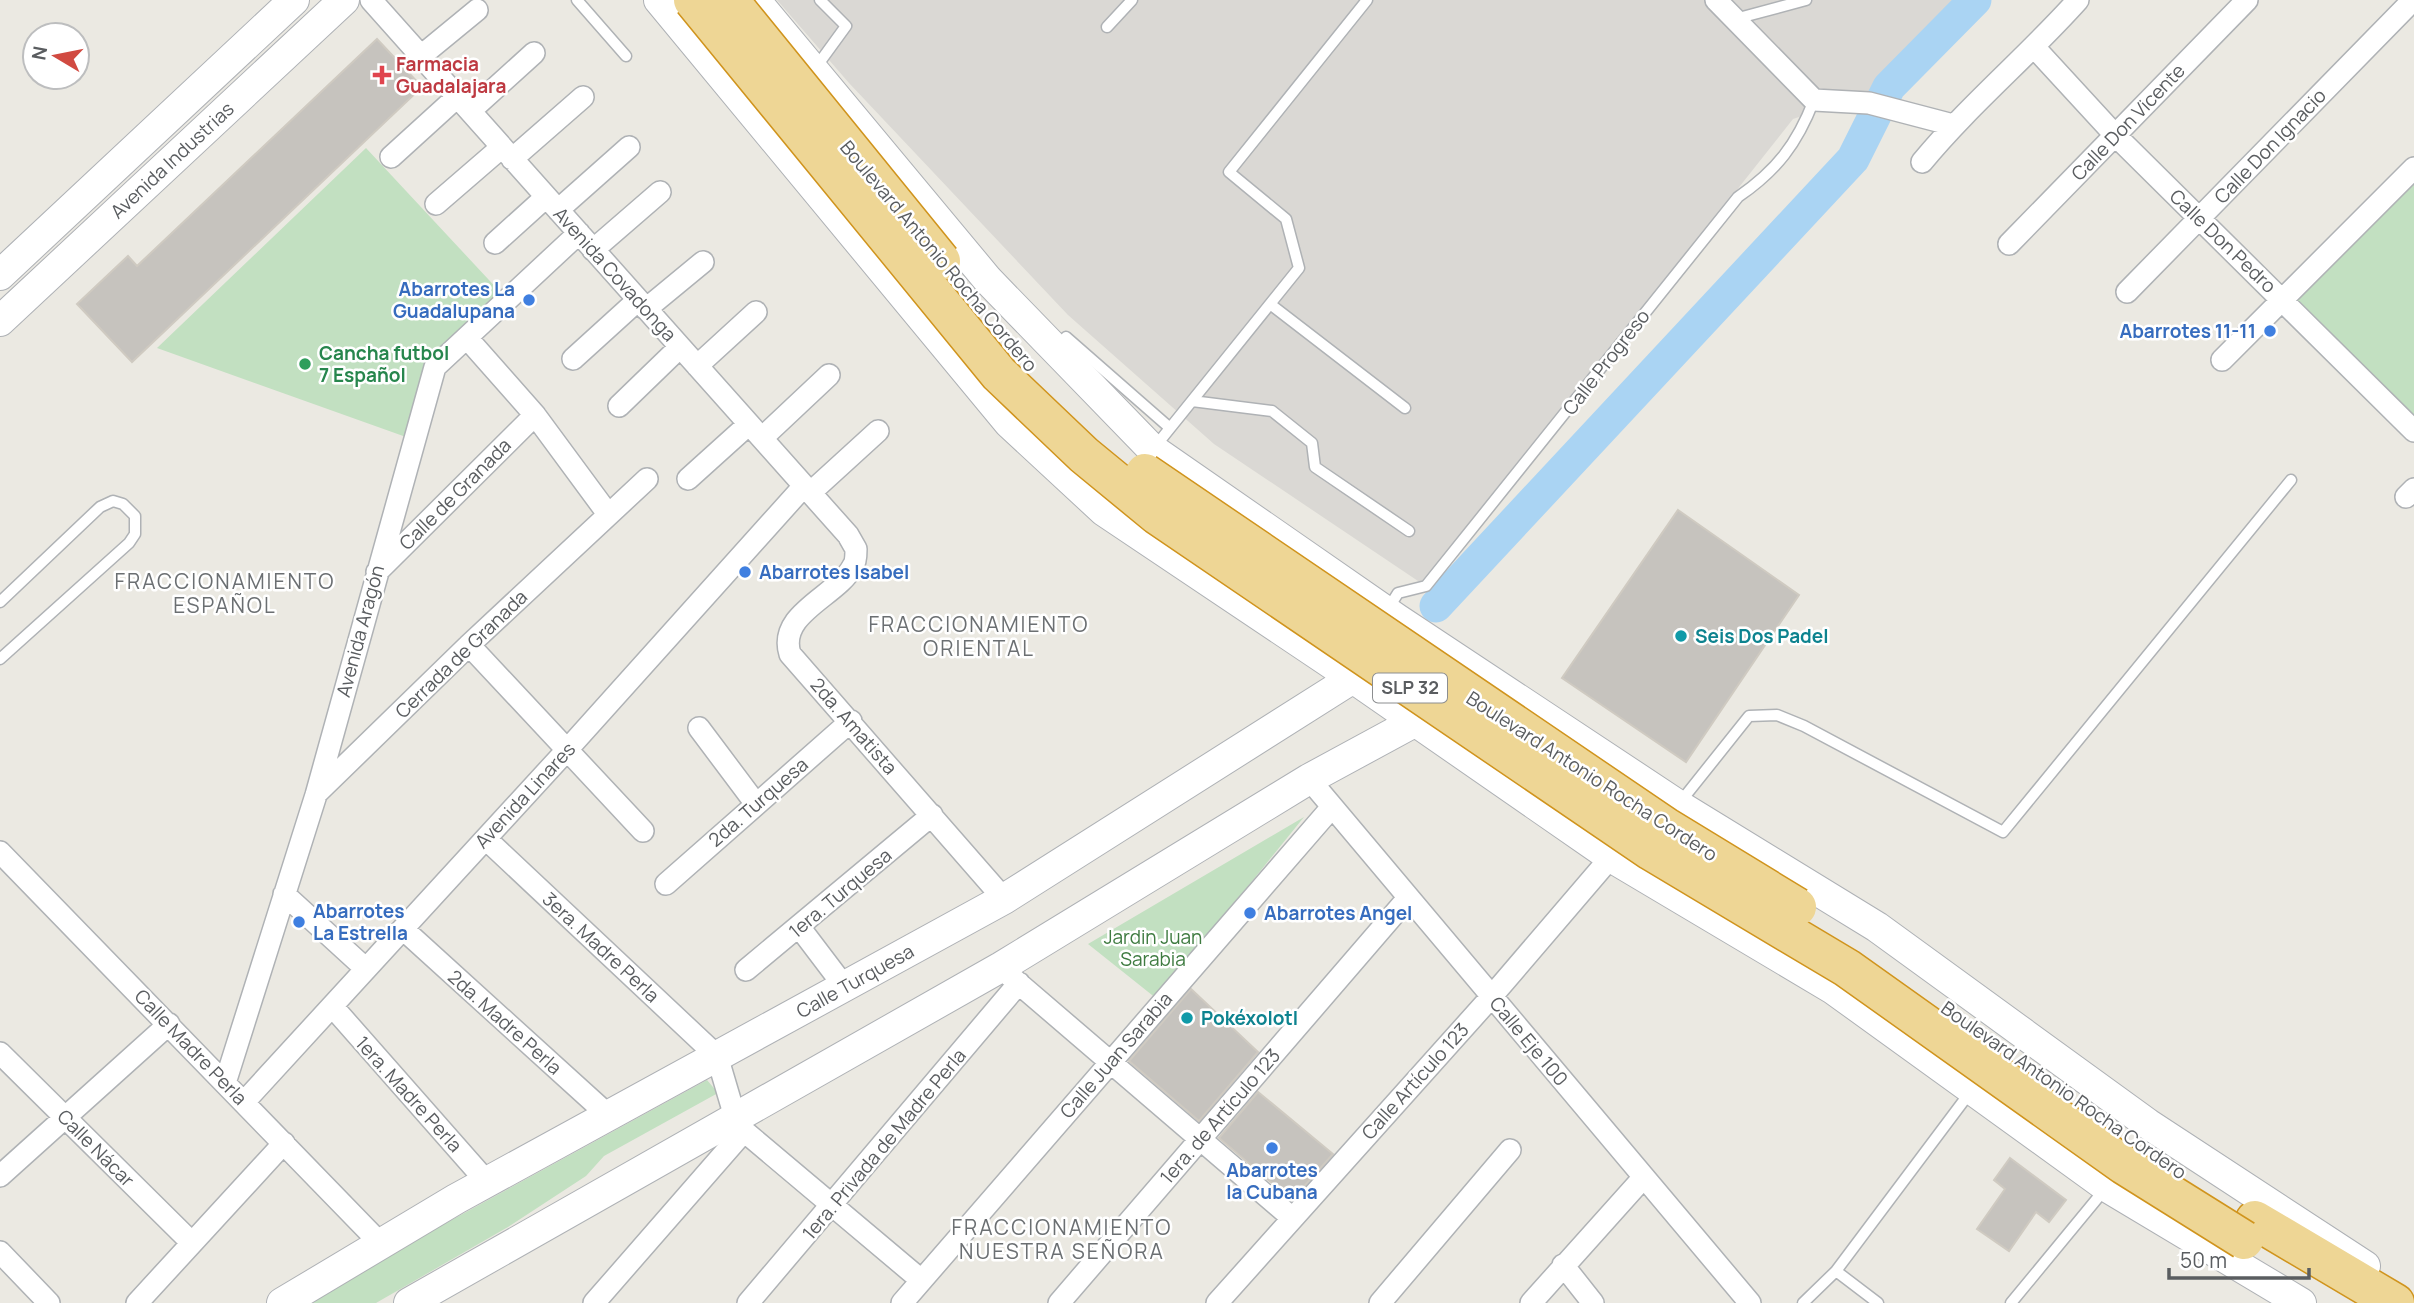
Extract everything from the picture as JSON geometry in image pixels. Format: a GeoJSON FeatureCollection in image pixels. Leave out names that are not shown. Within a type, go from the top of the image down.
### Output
{"type":"FeatureCollection","features":[{"type":"Feature","properties":{"kind":"highway","name":"Boulevard Antonio Rocha Cordero"},"geometry":{"type":"LineString","coordinates":[[693,0],[999,374],[1084,455],[1157,515],[1651,850],[1847,968],[2124,1165],[2396,1303]]}},
{"type":"Feature","properties":{"kind":"highway","name":"Boulevard Antonio Rocha Cordero"},"geometry":{"type":"LineString","coordinates":[[729,0],[1018,356],[1138,468],[1666,827],[1860,945],[2140,1147],[2345,1303]]}},
{"type":"Feature","properties":{"kind":"main road","name":"Avenida Industrias"},"geometry":{"type":"LineString","coordinates":[[4,272],[294,0]]}},
{"type":"Feature","properties":{"kind":"main road","name":"Avenida Industrias"},"geometry":{"type":"LineString","coordinates":[[0,321],[344,0]]}},
{"type":"Feature","properties":{"kind":"main road","name":"SLP 32"},"geometry":{"type":"LineString","coordinates":[[659,0],[1009,423],[1104,511],[1353,678],[1611,857],[1833,989],[2107,1186],[2301,1303]]}},
{"type":"Feature","properties":{"kind":"main road","name":"Boulevard Antonio Rocha Cordero"},"geometry":{"type":"LineString","coordinates":[[755,0],[988,280],[1160,441],[1329,571],[1678,805],[1877,927],[2148,1124],[2361,1262],[2396,1303]]}},
{"type":"Feature","properties":{"kind":"main road"},"geometry":{"type":"LineString","coordinates":[[4,272],[30,293]]}},
{"type":"Feature","properties":{"kind":"main road"},"geometry":{"type":"LineString","coordinates":[[1286,634],[1304,639],[1317,637],[1337,622],[1343,597],[1340,585],[1329,571]]}},
{"type":"Feature","properties":{"kind":"main road","name":"Calle Turquesa"},"geometry":{"type":"LineString","coordinates":[[282,1303],[487,1182],[1004,899],[1353,678],[1392,611]]}},
{"type":"Feature","properties":{"kind":"main road"},"geometry":{"type":"LineString","coordinates":[[421,1300],[604,1195],[1010,975],[1309,779],[1416,721],[1461,659]]}},
{"type":"Feature","properties":{"kind":"main road"},"geometry":{"type":"LineString","coordinates":[[1489,774],[1474,754],[1473,730],[1478,720],[1486,711],[1507,702],[1532,708]]}},
{"type":"Feature","properties":{"kind":"street","name":"Avenida Covadonga"},"geometry":{"type":"LineString","coordinates":[[371,0],[807,489],[856,549]]}},
{"type":"Feature","properties":{"kind":"street"},"geometry":{"type":"LineString","coordinates":[[1716,0],[1814,100],[1869,103],[1953,125]]}},
{"type":"Feature","properties":{"kind":"street"},"geometry":{"type":"LineString","coordinates":[[1922,162],[1953,125],[2035,48],[2078,0]]}},
{"type":"Feature","properties":{"kind":"street","name":"Calle Don Vicente"},"geometry":{"type":"LineString","coordinates":[[2009,244],[2247,0]]}},
{"type":"Feature","properties":{"kind":"street","name":"Calle Don Ignacio"},"geometry":{"type":"LineString","coordinates":[[2127,292],[2408,5]]}},
{"type":"Feature","properties":{"kind":"street"},"geometry":{"type":"LineString","coordinates":[[421,56],[477,10]]}},
{"type":"Feature","properties":{"kind":"street","name":"Calle Don Pedro"},"geometry":{"type":"LineString","coordinates":[[2035,48],[2115,135],[2414,431]]}},
{"type":"Feature","properties":{"kind":"street"},"geometry":{"type":"LineString","coordinates":[[391,157],[534,53]]}},
{"type":"Feature","properties":{"kind":"street"},"geometry":{"type":"LineString","coordinates":[[436,204],[583,97]]}},
{"type":"Feature","properties":{"kind":"street"},"geometry":{"type":"LineString","coordinates":[[495,243],[629,147]]}},
{"type":"Feature","properties":{"kind":"street"},"geometry":{"type":"LineString","coordinates":[[2222,359],[2414,168]]}},
{"type":"Feature","properties":{"kind":"street"},"geometry":{"type":"LineString","coordinates":[[593,250],[660,192]]}},
{"type":"Feature","properties":{"kind":"street","name":"Avenida Aragón"},"geometry":{"type":"LineString","coordinates":[[225,1083],[316,795],[375,573],[435,368],[579,233]]}},
{"type":"Feature","properties":{"kind":"street"},"geometry":{"type":"LineString","coordinates":[[573,359],[642,304],[703,262]]}},
{"type":"Feature","properties":{"kind":"street"},"geometry":{"type":"LineString","coordinates":[[697,366],[756,312]]}},
{"type":"Feature","properties":{"kind":"street"},"geometry":{"type":"LineString","coordinates":[[467,338],[535,415],[608,514]]}},
{"type":"Feature","properties":{"kind":"street"},"geometry":{"type":"LineString","coordinates":[[619,406],[680,347]]}},
{"type":"Feature","properties":{"kind":"street"},"geometry":{"type":"LineString","coordinates":[[688,479],[829,375]]}},
{"type":"Feature","properties":{"kind":"street","name":"Calle de Granada"},"geometry":{"type":"LineString","coordinates":[[375,573],[535,415]]}},
{"type":"Feature","properties":{"kind":"street","name":"Avenida Linares"},"geometry":{"type":"LineString","coordinates":[[244,1102],[807,489],[878,431]]}},
{"type":"Feature","properties":{"kind":"street","name":"Cerrada de Granada"},"geometry":{"type":"LineString","coordinates":[[316,795],[469,645],[647,479]]}},
{"type":"Feature","properties":{"kind":"street","name":"2da. Amatista"},"geometry":{"type":"LineString","coordinates":[[856,549],[853,566],[791,626],[786,642],[790,654],[1004,899]]}},
{"type":"Feature","properties":{"kind":"street"},"geometry":{"type":"LineString","coordinates":[[469,645],[643,831]]}},
{"type":"Feature","properties":{"kind":"street","name":"2da. Turquesa"},"geometry":{"type":"LineString","coordinates":[[666,884],[851,721]]}},
{"type":"Feature","properties":{"kind":"street"},"geometry":{"type":"LineString","coordinates":[[699,728],[757,804]]}},
{"type":"Feature","properties":{"kind":"street","name":"Calle Eje 100"},"geometry":{"type":"LineString","coordinates":[[1309,779],[1750,1303]]}},
{"type":"Feature","properties":{"kind":"street","name":"Calle Juan Sarabia"},"geometry":{"type":"LineString","coordinates":[[902,1303],[1332,807]]}},
{"type":"Feature","properties":{"kind":"street","name":"1era. Turquesa"},"geometry":{"type":"LineString","coordinates":[[746,970],[800,928],[932,815]]}},
{"type":"Feature","properties":{"kind":"street","name":"3era. Madre Perla"},"geometry":{"type":"LineString","coordinates":[[486,839],[717,1056]]}},
{"type":"Feature","properties":{"kind":"street","name":"Calle Madre Perla"},"geometry":{"type":"LineString","coordinates":[[0,852],[381,1244]]}},
{"type":"Feature","properties":{"kind":"street","name":"Calle Artículo 123"},"geometry":{"type":"LineString","coordinates":[[1217,1303],[1291,1217],[1492,996],[1611,857]]}},
{"type":"Feature","properties":{"kind":"street"},"geometry":{"type":"LineString","coordinates":[[284,894],[366,969]]}},
{"type":"Feature","properties":{"kind":"street","name":"1era. de Artículo 123"},"geometry":{"type":"LineString","coordinates":[[1059,1303],[1408,898]]}},
{"type":"Feature","properties":{"kind":"street"},"geometry":{"type":"LineString","coordinates":[[800,928],[844,986]]}},
{"type":"Feature","properties":{"kind":"street","name":"2da. Madre Perla"},"geometry":{"type":"LineString","coordinates":[[403,929],[608,1115]]}},
{"type":"Feature","properties":{"kind":"street"},"geometry":{"type":"LineString","coordinates":[[1010,975],[1291,1217]]}},
{"type":"Feature","properties":{"kind":"street","name":"1era. Privada de Madre Perla"},"geometry":{"type":"LineString","coordinates":[[748,1303],[834,1206],[1010,975]]}},
{"type":"Feature","properties":{"kind":"street","name":"1era. Madre Perla"},"geometry":{"type":"LineString","coordinates":[[332,1006],[487,1182]]}},
{"type":"Feature","properties":{"kind":"street"},"geometry":{"type":"LineString","coordinates":[[0,1177],[169,1024]]}},
{"type":"Feature","properties":{"kind":"street","name":"Calle Nácar"},"geometry":{"type":"LineString","coordinates":[[0,1053],[192,1243]]}},
{"type":"Feature","properties":{"kind":"street"},"geometry":{"type":"LineString","coordinates":[[717,1056],[739,1124],[921,1280]]}},
{"type":"Feature","properties":{"kind":"street"},"geometry":{"type":"LineString","coordinates":[[594,1303],[739,1124]]}},
{"type":"Feature","properties":{"kind":"street"},"geometry":{"type":"LineString","coordinates":[[137,1303],[284,1143]]}},
{"type":"Feature","properties":{"kind":"street"},"geometry":{"type":"LineString","coordinates":[[1380,1303],[1510,1150]]}},
{"type":"Feature","properties":{"kind":"street"},"geometry":{"type":"LineString","coordinates":[[1531,1303],[1643,1178]]}},
{"type":"Feature","properties":{"kind":"street"},"geometry":{"type":"LineString","coordinates":[[0,1252],[49,1303]]}},
{"type":"Feature","properties":{"kind":"street"},"geometry":{"type":"LineString","coordinates":[[1563,1265],[1593,1303]]}},
{"type":"Feature","properties":{"kind":"lane"},"geometry":{"type":"LineString","coordinates":[[577,0],[626,56]]}},
{"type":"Feature","properties":{"kind":"lane"},"geometry":{"type":"LineString","coordinates":[[813,72],[846,26],[820,0]]}},
{"type":"Feature","properties":{"kind":"lane"},"geometry":{"type":"LineString","coordinates":[[1107,27],[1132,0]]}},
{"type":"Feature","properties":{"kind":"lane"},"geometry":{"type":"LineString","coordinates":[[1160,441],[1299,268],[1286,219],[1230,172],[1367,0]]}},
{"type":"Feature","properties":{"kind":"lane"},"geometry":{"type":"LineString","coordinates":[[1735,19],[1806,0]]}},
{"type":"Feature","properties":{"kind":"lane","name":"Calle Progreso"},"geometry":{"type":"LineString","coordinates":[[1392,611],[1398,593],[1426,586],[1738,197],[1768,176],[1802,132],[1814,100]]}},
{"type":"Feature","properties":{"kind":"lane"},"geometry":{"type":"LineString","coordinates":[[1270,304],[1405,408]]}},
{"type":"Feature","properties":{"kind":"lane"},"geometry":{"type":"LineString","coordinates":[[1066,337],[1160,441],[1392,611]]}},
{"type":"Feature","properties":{"kind":"lane"},"geometry":{"type":"LineString","coordinates":[[1192,401],[1272,411],[1312,443],[1315,467],[1409,531]]}},
{"type":"Feature","properties":{"kind":"lane"},"geometry":{"type":"LineString","coordinates":[[1678,805],[1749,716],[1777,715],[1804,726],[2003,832],[2291,480]]}},
{"type":"Feature","properties":{"kind":"lane"},"geometry":{"type":"LineString","coordinates":[[0,602],[100,507],[113,501],[123,504],[135,516],[135,534],[129,543],[0,659]]}},
{"type":"Feature","properties":{"kind":"lane"},"geometry":{"type":"LineString","coordinates":[[1803,1303],[1836,1271],[1972,1089]]}},
{"type":"Feature","properties":{"kind":"lane"},"geometry":{"type":"LineString","coordinates":[[2011,1303],[2107,1186]]}},
{"type":"Feature","properties":{"kind":"lane"},"geometry":{"type":"LineString","coordinates":[[1836,1271],[1878,1303]]}},
{"type":"Feature","properties":{"kind":"shaded area"},"geometry":{"type":"Polygon","coordinates":[[[777,0],[1975,0],[1889,87],[1793,119],[1424,585],[1214,444],[1068,315],[849,83],[777,0]]]}},
{"type":"Feature","properties":{"kind":"green space"},"geometry":{"type":"Polygon","coordinates":[[[366,148],[502,294],[426,365],[406,437],[157,348],[366,148]]]}},
{"type":"Feature","properties":{"kind":"green space"},"geometry":{"type":"Polygon","coordinates":[[[2414,177],[2414,419],[2283,299],[2414,177]]]}},
{"type":"Feature","properties":{"kind":"green space","name":"Jardin Juan Sarabia"},"geometry":{"type":"Polygon","coordinates":[[[1304,817],[1157,999],[1088,944],[1304,817]]]}},
{"type":"Feature","properties":{"kind":"green space"},"geometry":{"type":"Polygon","coordinates":[[[707,1080],[718,1093],[604,1156],[586,1176],[508,1227],[376,1303],[300,1303],[707,1080]]]}},
{"type":"Feature","properties":{"kind":"building"},"geometry":{"type":"Polygon","coordinates":[[[377,39],[422,87],[132,362],[77,304],[128,256],[137,266],[377,39]]]}},
{"type":"Feature","properties":{"kind":"building","name":"Seis Dos Padel"},"geometry":{"type":"Polygon","coordinates":[[[1678,510],[1799,595],[1686,762],[1562,678],[1678,510]]]}},
{"type":"Feature","properties":{"kind":"building","name":"Pokéxolotl"},"geometry":{"type":"Polygon","coordinates":[[[1191,989],[1258,1052],[1199,1121],[1129,1061],[1191,989]]]}},
{"type":"Feature","properties":{"kind":"building","name":"Abarrotes la Cubana"},"geometry":{"type":"Polygon","coordinates":[[[1258,1092],[1333,1154],[1292,1200],[1219,1138],[1258,1092]]]}},
{"type":"Feature","properties":{"kind":"building"},"geometry":{"type":"Polygon","coordinates":[[[2010,1158],[2066,1200],[2049,1222],[2036,1212],[2009,1251],[1977,1229],[2005,1189],[1994,1180],[2010,1158]]]}},
{"type":"Feature","properties":{"kind":"waterway"},"geometry":{"type":"LineString","coordinates":[[1436,606],[1853,159],[1889,87],[1975,0]]}},
{"type":"Feature","properties":{"kind":"place","name":"Farmacia Guadalajara"},"geometry":{"type":"Point","coordinates":[382,75]}},
{"type":"Feature","properties":{"kind":"place","name":"Abarrotes La Guadalupana"},"geometry":{"type":"Point","coordinates":[529,300]}},
{"type":"Feature","properties":{"kind":"place","name":"Abarrotes 11-11"},"geometry":{"type":"Point","coordinates":[2270,331]}},
{"type":"Feature","properties":{"kind":"place","name":"Cancha futbol 7 Español"},"geometry":{"type":"Point","coordinates":[305,364]}},
{"type":"Feature","properties":{"kind":"place","name":"Abarrotes Isabel"},"geometry":{"type":"Point","coordinates":[745,572]}},
{"type":"Feature","properties":{"kind":"place","name":"Seis Dos Padel"},"geometry":{"type":"Point","coordinates":[1681,636]}},
{"type":"Feature","properties":{"kind":"place","name":"Abarrotes Angel"},"geometry":{"type":"Point","coordinates":[1250,913]}},
{"type":"Feature","properties":{"kind":"place","name":"Abarrotes La Estrella"},"geometry":{"type":"Point","coordinates":[299,922]}},
{"type":"Feature","properties":{"kind":"place","name":"Pokéxolotl"},"geometry":{"type":"Point","coordinates":[1187,1018]}},
{"type":"Feature","properties":{"kind":"place","name":"Abarrotes la Cubana"},"geometry":{"type":"Point","coordinates":[1272,1148]}},
{"type":"Feature","properties":{"kind":"district","name":"FRACCIONAMIENTO ESPAÑOL"},"geometry":{"type":"Point","coordinates":[225,594]}},
{"type":"Feature","properties":{"kind":"district","name":"FRACCIONAMIENTO ORIENTAL"},"geometry":{"type":"Point","coordinates":[979,637]}},
{"type":"Feature","properties":{"kind":"district","name":"FRACCIONAMIENTO NUESTRA SEÑORA"},"geometry":{"type":"Point","coordinates":[1062,1240]}}]}
